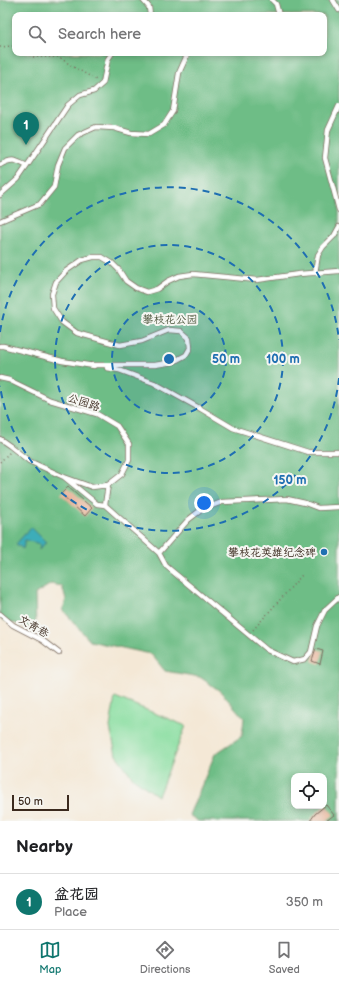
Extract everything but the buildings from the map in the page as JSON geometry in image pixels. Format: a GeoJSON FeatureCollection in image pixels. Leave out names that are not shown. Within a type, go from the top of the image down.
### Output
{"type":"FeatureCollection","features":[{"type":"Feature","properties":{"kind":"lane"},"geometry":{"type":"LineString","coordinates":[[143,0],[149,7],[150,12]]}},
{"type":"Feature","properties":{"kind":"lane"},"geometry":{"type":"LineString","coordinates":[[272,0],[276,4],[278,12]]}},
{"type":"Feature","properties":{"kind":"lane"},"geometry":{"type":"LineString","coordinates":[[333,0],[339,10]]}},
{"type":"Feature","properties":{"kind":"lane"},"geometry":{"type":"LineString","coordinates":[[0,195],[18,179],[68,105],[80,95],[94,92],[103,83],[110,56]]}},
{"type":"Feature","properties":{"kind":"lane"},"geometry":{"type":"LineString","coordinates":[[0,222],[40,204],[54,187],[58,165],[65,148],[78,135],[96,127],[114,128],[131,133],[149,134],[164,125],[173,111],[179,73],[187,56]]}},
{"type":"Feature","properties":{"kind":"lane"},"geometry":{"type":"LineString","coordinates":[[339,106],[328,130],[325,158],[339,210]]}},
{"type":"Feature","properties":{"kind":"lane"},"geometry":{"type":"LineString","coordinates":[[0,165],[7,161],[16,160],[27,166]]}},
{"type":"Feature","properties":{"kind":"lane"},"geometry":{"type":"LineString","coordinates":[[315,273],[318,255],[323,247],[334,236],[339,227]]}},
{"type":"Feature","properties":{"kind":"lane"},"geometry":{"type":"LineString","coordinates":[[92,365],[155,365],[173,362],[186,355],[190,348],[189,338],[181,331],[169,330],[142,341],[120,345],[77,333],[62,322],[53,308],[52,294],[56,282],[66,271],[82,260],[93,257],[102,257],[112,263],[119,270],[126,282],[147,292],[157,289],[168,281],[179,276],[192,274],[257,280],[339,271]]}},
{"type":"Feature","properties":{"kind":"lane"},"geometry":{"type":"LineString","coordinates":[[0,346],[62,360],[119,370],[154,383],[234,428],[308,452],[339,452]]}},
{"type":"Feature","properties":{"kind":"lane","name":"公园路"},"geometry":{"type":"LineString","coordinates":[[0,378],[9,380],[50,400],[97,414],[117,426],[129,444],[129,460],[122,474],[108,485]]}},
{"type":"Feature","properties":{"kind":"lane"},"geometry":{"type":"LineString","coordinates":[[0,440],[29,461],[64,477],[92,487],[108,485],[105,505]]}},
{"type":"Feature","properties":{"kind":"lane"},"geometry":{"type":"LineString","coordinates":[[64,477],[97,504],[105,505],[159,553],[166,566],[267,650],[293,662],[305,659],[311,652],[317,626],[325,610],[339,597]]}},
{"type":"Feature","properties":{"kind":"lane"},"geometry":{"type":"LineString","coordinates":[[159,553],[188,520],[202,510],[222,502],[287,500],[305,503],[318,508],[339,507]]}},
{"type":"Feature","properties":{"kind":"lane","name":"文青巷"},"geometry":{"type":"LineString","coordinates":[[0,614],[13,626],[42,640],[59,653]]}},
{"type":"Feature","properties":{"kind":"path"},"geometry":{"type":"LineString","coordinates":[[0,47],[12,46]]}},
{"type":"Feature","properties":{"kind":"path"},"geometry":{"type":"LineString","coordinates":[[32,56],[59,57],[103,83]]}},
{"type":"Feature","properties":{"kind":"path"},"geometry":{"type":"LineString","coordinates":[[0,462],[14,449]]}},
{"type":"Feature","properties":{"kind":"path"},"geometry":{"type":"LineString","coordinates":[[249,634],[302,575]]}},
{"type":"Feature","properties":{"kind":"green space","name":"攀枝花公园"},"geometry":{"type":"Polygon","coordinates":[[[0,0],[339,0],[339,821],[198,821],[189,815],[215,754],[242,736],[244,718],[220,691],[200,677],[165,671],[151,654],[90,641],[63,610],[66,599],[62,586],[51,584],[35,594],[36,629],[5,621],[0,617],[0,0]]]}},
{"type":"Feature","properties":{"kind":"green space"},"geometry":{"type":"Polygon","coordinates":[[[115,697],[186,726],[158,796],[134,779],[116,755],[110,727],[115,697]]]}},
{"type":"Feature","properties":{"kind":"water"},"geometry":{"type":"Polygon","coordinates":[[[31,527],[46,542],[39,550],[40,544],[25,540],[23,549],[16,544],[31,527]]]}},
{"type":"Feature","properties":{"kind":"place","name":"盆花园"},"geometry":{"type":"Point","coordinates":[26,145]}},
{"type":"Feature","properties":{"kind":"place","name":"攀枝花英雄纪念碑"},"geometry":{"type":"Point","coordinates":[324,552]}}]}
